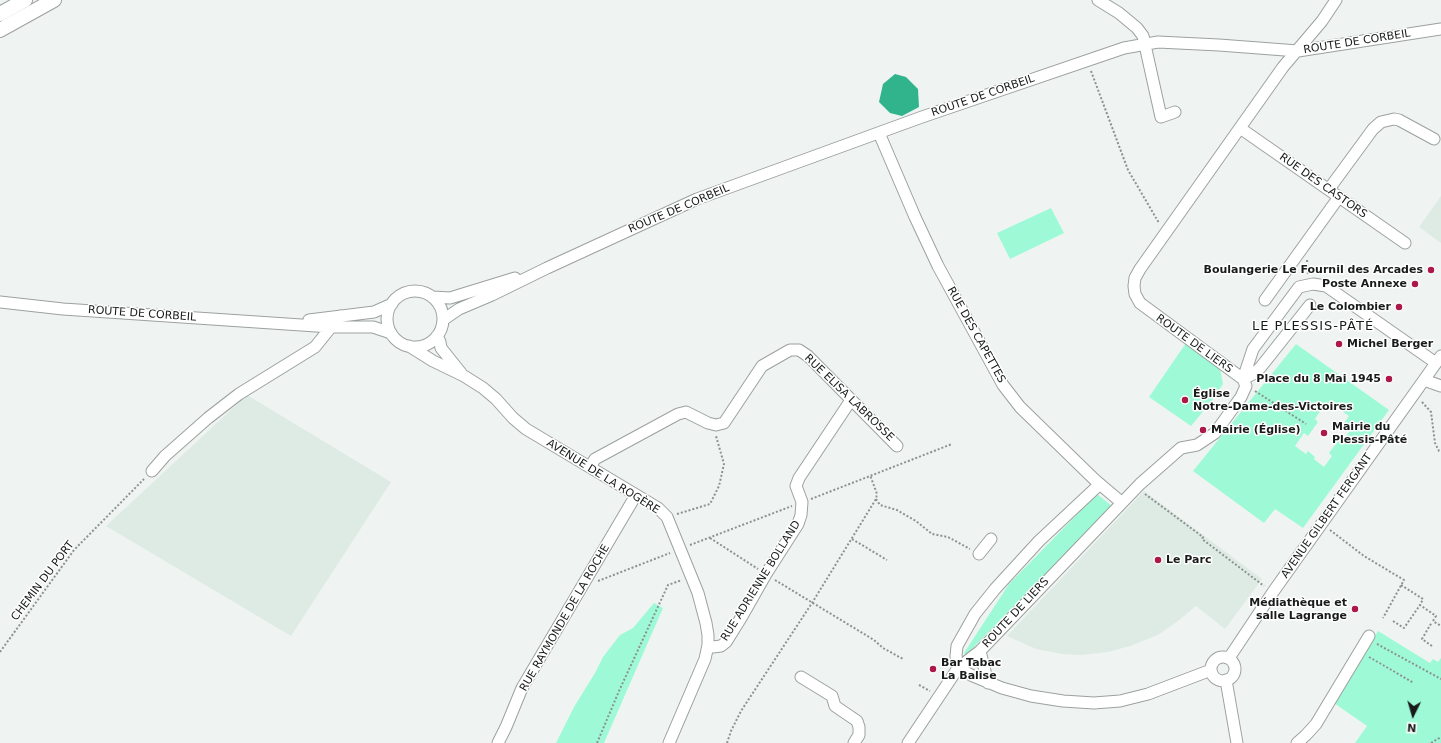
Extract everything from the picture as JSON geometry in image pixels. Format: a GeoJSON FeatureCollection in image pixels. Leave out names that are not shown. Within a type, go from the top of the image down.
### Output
{"type":"FeatureCollection","features":[{"type":"Feature","properties":{"kind":"main road"},"geometry":{"type":"LineString","coordinates":[[0,14],[25,0]]}},
{"type":"Feature","properties":{"kind":"main road"},"geometry":{"type":"LineString","coordinates":[[0,30],[54,0]]}},
{"type":"Feature","properties":{"kind":"street"},"geometry":{"type":"LineString","coordinates":[[1098,0],[1119,13],[1137,28],[1143,36],[1161,117],[1175,112]]}},
{"type":"Feature","properties":{"kind":"street","name":"ROUTE DE LIERS"},"geometry":{"type":"LineString","coordinates":[[908,743],[958,668],[980,651],[1121,502],[1140,484],[1181,448],[1197,444],[1215,433],[1241,397],[1245,382],[1140,303],[1135,294],[1135,278],[1283,67],[1322,21],[1336,0]]}},
{"type":"Feature","properties":{"kind":"street","name":"ROUTE DE CORBEIL"},"geometry":{"type":"LineString","coordinates":[[443,320],[458,309],[492,295],[697,199],[880,133],[1124,48],[1158,42],[1185,42],[1298,51],[1441,29]]}},
{"type":"Feature","properties":{"kind":"street"},"geometry":{"type":"LineString","coordinates":[[1328,189],[1372,129],[1381,122],[1394,119],[1399,120],[1434,139]]}},
{"type":"Feature","properties":{"kind":"street","name":"RUE DES CASTORS"},"geometry":{"type":"LineString","coordinates":[[1240,128],[1405,243]]}},
{"type":"Feature","properties":{"kind":"street","name":"RUE DES CAPETTES"},"geometry":{"type":"LineString","coordinates":[[880,133],[915,217],[938,266],[1003,385],[1020,407],[1100,484],[1121,502]]}},
{"type":"Feature","properties":{"kind":"street"},"geometry":{"type":"LineString","coordinates":[[1265,300],[1339,196]]}},
{"type":"Feature","properties":{"kind":"street","name":"ROUTE DE CORBEIL"},"geometry":{"type":"LineString","coordinates":[[432,297],[450,298],[547,268]]}},
{"type":"Feature","properties":{"kind":"street"},"geometry":{"type":"LineString","coordinates":[[1245,382],[1253,349],[1299,287],[1313,284],[1326,286],[1439,360]]}},
{"type":"Feature","properties":{"kind":"street"},"geometry":{"type":"LineString","coordinates":[[411,292],[424,292],[432,297],[439,303],[442,311],[442,329],[438,336],[432,342],[417,347],[402,344],[391,333],[387,318],[392,304],[398,297],[411,292]]}},
{"type":"Feature","properties":{"kind":"street","name":"ROUTE DE CORBEIL"},"geometry":{"type":"LineString","coordinates":[[0,302],[71,309],[331,327],[373,327],[391,333]]}},
{"type":"Feature","properties":{"kind":"street","name":"ROUTE DE CORBEIL"},"geometry":{"type":"LineString","coordinates":[[283,323],[374,312],[392,304]]}},
{"type":"Feature","properties":{"kind":"street"},"geometry":{"type":"LineString","coordinates":[[1245,382],[1260,368],[1310,305]]}},
{"type":"Feature","properties":{"kind":"street"},"geometry":{"type":"LineString","coordinates":[[152,470],[165,456],[208,418],[240,394],[315,347],[340,316]]}},
{"type":"Feature","properties":{"kind":"street","name":"AVENUE DE LA ROGÈRE"},"geometry":{"type":"LineString","coordinates":[[438,336],[441,348],[464,376]]}},
{"type":"Feature","properties":{"kind":"street","name":"AVENUE DE LA ROGÈRE"},"geometry":{"type":"LineString","coordinates":[[409,346],[483,388],[526,429],[658,508],[667,517],[692,577],[706,623],[708,645],[705,659],[669,743]]}},
{"type":"Feature","properties":{"kind":"street","name":"RUE ELISA LABROSSE"},"geometry":{"type":"LineString","coordinates":[[712,424],[716,425],[724,423],[762,366],[790,350],[799,350],[808,356],[897,446]]}},
{"type":"Feature","properties":{"kind":"street","name":"AVENUE GILBERT FERGANT"},"geometry":{"type":"LineString","coordinates":[[1229,658],[1273,592],[1439,360]]}},
{"type":"Feature","properties":{"kind":"street"},"geometry":{"type":"LineString","coordinates":[[1424,380],[1441,386]]}},
{"type":"Feature","properties":{"kind":"street","name":"RUE ADRIENNE BOLLAND"},"geometry":{"type":"LineString","coordinates":[[708,645],[713,647],[721,646],[730,636],[766,574],[798,524],[801,515],[802,502],[796,486],[799,478],[851,400]]}},
{"type":"Feature","properties":{"kind":"street"},"geometry":{"type":"LineString","coordinates":[[590,467],[595,459],[678,414],[686,412],[712,424]]}},
{"type":"Feature","properties":{"kind":"street"},"geometry":{"type":"LineString","coordinates":[[1100,484],[1039,541],[975,614],[957,646],[956,656],[958,668],[988,682],[1031,696],[1063,701],[1094,703],[1120,701],[1148,694],[1211,670]]}},
{"type":"Feature","properties":{"kind":"street","name":"RUE RAYMONDE DE LA ROCHE"},"geometry":{"type":"LineString","coordinates":[[498,743],[522,688],[636,495]]}},
{"type":"Feature","properties":{"kind":"street"},"geometry":{"type":"LineString","coordinates":[[979,554],[991,539]]}},
{"type":"Feature","properties":{"kind":"street"},"geometry":{"type":"LineString","coordinates":[[1297,743],[1316,724],[1368,637]]}},
{"type":"Feature","properties":{"kind":"street"},"geometry":{"type":"LineString","coordinates":[[980,651],[988,682]]}},
{"type":"Feature","properties":{"kind":"street"},"geometry":{"type":"LineString","coordinates":[[1224,656],[1229,658],[1233,662],[1235,671],[1232,676],[1226,680],[1220,680],[1212,675],[1211,670],[1214,660],[1224,656]]}},
{"type":"Feature","properties":{"kind":"street"},"geometry":{"type":"LineString","coordinates":[[801,677],[832,696],[835,706],[857,721],[859,735],[854,743]]}},
{"type":"Feature","properties":{"kind":"street"},"geometry":{"type":"LineString","coordinates":[[1226,680],[1237,743]]}},
{"type":"Feature","properties":{"kind":"path"},"geometry":{"type":"LineString","coordinates":[[1087,60],[1128,170],[1160,225],[1166,232]]}},
{"type":"Feature","properties":{"kind":"path"},"geometry":{"type":"LineString","coordinates":[[1245,382],[1306,424]]}},
{"type":"Feature","properties":{"kind":"path"},"geometry":{"type":"LineString","coordinates":[[1414,394],[1431,412],[1435,443],[1441,452]]}},
{"type":"Feature","properties":{"kind":"path"},"geometry":{"type":"LineString","coordinates":[[667,517],[710,504],[719,486],[724,464],[712,424]]}},
{"type":"Feature","properties":{"kind":"path"},"geometry":{"type":"LineString","coordinates":[[586,581],[592,584],[952,444]]}},
{"type":"Feature","properties":{"kind":"path","name":"CHEMIN DU PORT"},"geometry":{"type":"LineString","coordinates":[[0,652],[74,550],[152,470]]}},
{"type":"Feature","properties":{"kind":"path"},"geometry":{"type":"LineString","coordinates":[[727,743],[741,711],[812,603],[876,499],[877,494],[870,475]]}},
{"type":"Feature","properties":{"kind":"path"},"geometry":{"type":"LineString","coordinates":[[1140,484],[1144,487],[1140,491],[1203,537],[1202,539],[1273,592]]}},
{"type":"Feature","properties":{"kind":"path"},"geometry":{"type":"LineString","coordinates":[[876,499],[880,505],[897,510],[916,521],[932,534],[948,537],[979,554]]}},
{"type":"Feature","properties":{"kind":"path"},"geometry":{"type":"LineString","coordinates":[[1321,524],[1364,556],[1404,580],[1383,618]]}},
{"type":"Feature","properties":{"kind":"path"},"geometry":{"type":"LineString","coordinates":[[852,539],[887,560]]}},
{"type":"Feature","properties":{"kind":"path"},"geometry":{"type":"LineString","coordinates":[[597,743],[668,584],[692,577]]}},
{"type":"Feature","properties":{"kind":"path"},"geometry":{"type":"LineString","coordinates":[[1393,621],[1404,628],[1423,599],[1401,585]]}},
{"type":"Feature","properties":{"kind":"path"},"geometry":{"type":"LineString","coordinates":[[812,603],[903,659]]}},
{"type":"Feature","properties":{"kind":"path"},"geometry":{"type":"LineString","coordinates":[[1420,605],[1436,616],[1422,640],[1432,646]]}},
{"type":"Feature","properties":{"kind":"path"},"geometry":{"type":"LineString","coordinates":[[1433,622],[1441,626]]}},
{"type":"Feature","properties":{"kind":"path"},"geometry":{"type":"LineString","coordinates":[[1368,637],[1441,679]]}},
{"type":"Feature","properties":{"kind":"path"},"geometry":{"type":"LineString","coordinates":[[1360,651],[1414,682]]}},
{"type":"Feature","properties":{"kind":"path"},"geometry":{"type":"LineString","coordinates":[[1430,743],[1441,737]]}},
{"type":"Feature","properties":{"kind":"shaded area"},"geometry":{"type":"Polygon","coordinates":[[[895,74],[906,77],[918,89],[919,107],[902,116],[890,113],[879,102],[883,84],[895,74]]]}},
{"type":"Feature","properties":{"kind":"shaded area"},"geometry":{"type":"Polygon","coordinates":[[[1441,196],[1441,243],[1419,227],[1441,196]]]}},
{"type":"Feature","properties":{"kind":"shaded area"},"geometry":{"type":"Polygon","coordinates":[[[1051,208],[1064,233],[1010,259],[997,233],[1051,208]]]}},
{"type":"Feature","properties":{"kind":"shaded area"},"geometry":{"type":"Polygon","coordinates":[[[1186,343],[1220,369],[1223,384],[1191,426],[1149,397],[1186,343]]]}},
{"type":"Feature","properties":{"kind":"shaded area"},"geometry":{"type":"Polygon","coordinates":[[[1296,344],[1389,410],[1303,528],[1275,509],[1264,523],[1193,471],[1296,344]],[[1335,406],[1331,412],[1323,407],[1315,419],[1318,422],[1308,436],[1304,433],[1295,446],[1306,454],[1308,451],[1315,457],[1314,459],[1324,467],[1332,456],[1329,453],[1341,437],[1344,439],[1352,428],[1348,425],[1345,429],[1342,426],[1349,416],[1335,406]]]}},
{"type":"Feature","properties":{"kind":"shaded area"},"geometry":{"type":"Polygon","coordinates":[[[247,395],[391,482],[291,636],[106,526],[247,395]]]}},
{"type":"Feature","properties":{"kind":"shaded area","name":"Le Parc"},"geometry":{"type":"Polygon","coordinates":[[[1144,491],[1262,579],[1225,629],[1196,606],[1158,635],[1130,646],[1108,652],[1081,655],[1062,654],[1036,649],[1007,636],[1144,491]]]}},
{"type":"Feature","properties":{"kind":"shaded area"},"geometry":{"type":"Polygon","coordinates":[[[1097,494],[1112,506],[966,655],[964,653],[1009,584],[1097,494]]]}},
{"type":"Feature","properties":{"kind":"shaded area"},"geometry":{"type":"Polygon","coordinates":[[[654,603],[663,608],[604,743],[556,743],[574,707],[603,657],[620,635],[633,628],[654,603]]]}},
{"type":"Feature","properties":{"kind":"shaded area"},"geometry":{"type":"Polygon","coordinates":[[[1378,631],[1430,663],[1433,659],[1438,662],[1441,658],[1441,743],[1355,743],[1367,726],[1334,703],[1378,631]]]}},
{"type":"Feature","properties":{"kind":"place","name":"Boulangerie Le Fournil des Arcades"},"geometry":{"type":"Point","coordinates":[1431,270]}},
{"type":"Feature","properties":{"kind":"place","name":"Poste Annexe"},"geometry":{"type":"Point","coordinates":[1415,284]}},
{"type":"Feature","properties":{"kind":"place","name":"Le Colombier"},"geometry":{"type":"Point","coordinates":[1399,307]}},
{"type":"Feature","properties":{"kind":"place","name":"Michel Berger"},"geometry":{"type":"Point","coordinates":[1339,344]}},
{"type":"Feature","properties":{"kind":"place","name":"Place du 8 Mai 1945"},"geometry":{"type":"Point","coordinates":[1389,379]}},
{"type":"Feature","properties":{"kind":"place","name":"Église Notre-Dame-des-Victoires"},"geometry":{"type":"Point","coordinates":[1185,400]}},
{"type":"Feature","properties":{"kind":"place","name":"Mairie (Église)"},"geometry":{"type":"Point","coordinates":[1203,430]}},
{"type":"Feature","properties":{"kind":"place","name":"Mairie du Plessis-Pâté"},"geometry":{"type":"Point","coordinates":[1324,433]}},
{"type":"Feature","properties":{"kind":"place","name":"Le Parc"},"geometry":{"type":"Point","coordinates":[1158,560]}},
{"type":"Feature","properties":{"kind":"place","name":"Médiathèque et salle Lagrange"},"geometry":{"type":"Point","coordinates":[1355,609]}},
{"type":"Feature","properties":{"kind":"place","name":"Bar Tabac La Balise"},"geometry":{"type":"Point","coordinates":[933,669]}},
{"type":"Feature","properties":{"kind":"district","name":"LE PLESSIS-PÂTÉ"},"geometry":{"type":"Point","coordinates":[1313,327]}}]}
